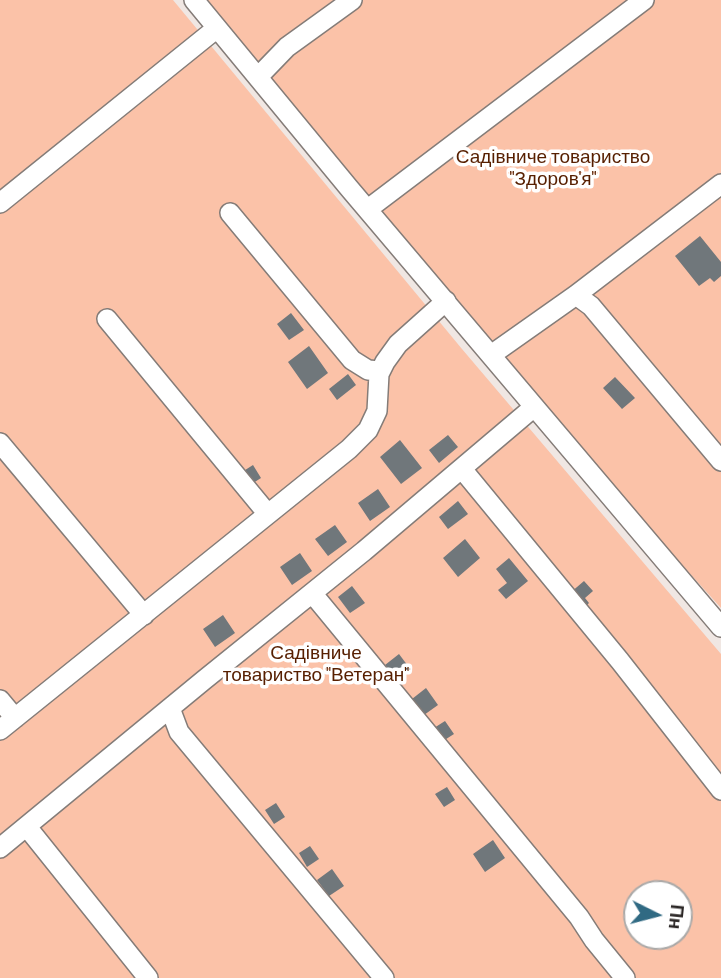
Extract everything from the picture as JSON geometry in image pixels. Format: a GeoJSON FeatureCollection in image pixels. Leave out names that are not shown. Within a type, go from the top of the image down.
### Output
{"type":"FeatureCollection","features":[{"type":"Feature","properties":{"kind":"street"},"geometry":{"type":"LineString","coordinates":[[194,0],[721,627]]}},
{"type":"Feature","properties":{"kind":"street"},"geometry":{"type":"LineString","coordinates":[[258,77],[287,47],[352,0]]}},
{"type":"Feature","properties":{"kind":"street"},"geometry":{"type":"LineString","coordinates":[[368,209],[644,0]]}},
{"type":"Feature","properties":{"kind":"street"},"geometry":{"type":"LineString","coordinates":[[0,203],[217,28]]}},
{"type":"Feature","properties":{"kind":"street"},"geometry":{"type":"LineString","coordinates":[[491,355],[576,295],[721,184]]}},
{"type":"Feature","properties":{"kind":"street"},"geometry":{"type":"LineString","coordinates":[[230,213],[352,360],[368,370],[380,371]]}},
{"type":"Feature","properties":{"kind":"street"},"geometry":{"type":"LineString","coordinates":[[576,295],[600,316],[721,461]]}},
{"type":"Feature","properties":{"kind":"street"},"geometry":{"type":"LineString","coordinates":[[0,700],[7,724],[349,449],[368,430],[377,411],[380,371],[398,344],[446,301]]}},
{"type":"Feature","properties":{"kind":"street"},"geometry":{"type":"LineString","coordinates":[[107,319],[267,513]]}},
{"type":"Feature","properties":{"kind":"street"},"geometry":{"type":"LineString","coordinates":[[0,848],[534,407]]}},
{"type":"Feature","properties":{"kind":"street"},"geometry":{"type":"LineString","coordinates":[[0,443],[144,615]]}},
{"type":"Feature","properties":{"kind":"street"},"geometry":{"type":"LineString","coordinates":[[462,469],[620,661],[721,790]]}},
{"type":"Feature","properties":{"kind":"street"},"geometry":{"type":"LineString","coordinates":[[312,593],[579,917],[625,978]]}},
{"type":"Feature","properties":{"kind":"street"},"geometry":{"type":"LineString","coordinates":[[170,708],[179,732],[384,978]]}},
{"type":"Feature","properties":{"kind":"street"},"geometry":{"type":"LineString","coordinates":[[27,827],[148,978]]}},
{"type":"Feature","properties":{"kind":"green space","name":"Садівниче товариство \"Ветеран\""},"geometry":{"type":"Polygon","coordinates":[[[0,0],[173,0],[462,349],[721,654],[721,978],[0,978],[0,0]]]}},
{"type":"Feature","properties":{"kind":"green space","name":"Садівниче товариство \"Здоров'я\""},"geometry":{"type":"Polygon","coordinates":[[[199,0],[721,0],[721,608],[460,319],[199,0]]]}},
{"type":"Feature","properties":{"kind":"building"},"geometry":{"type":"Polygon","coordinates":[[[700,236],[721,262],[721,276],[714,282],[710,278],[699,286],[675,256],[700,236]]]}},
{"type":"Feature","properties":{"kind":"building"},"geometry":{"type":"Polygon","coordinates":[[[291,313],[304,330],[289,340],[277,324],[291,313]]]}},
{"type":"Feature","properties":{"kind":"building"},"geometry":{"type":"Polygon","coordinates":[[[309,346],[328,373],[307,389],[288,362],[309,346]]]}},
{"type":"Feature","properties":{"kind":"building"},"geometry":{"type":"Polygon","coordinates":[[[348,374],[356,385],[337,400],[329,389],[348,374]]]}},
{"type":"Feature","properties":{"kind":"building"},"geometry":{"type":"Polygon","coordinates":[[[615,377],[635,398],[622,409],[603,388],[615,377]]]}},
{"type":"Feature","properties":{"kind":"building"},"geometry":{"type":"Polygon","coordinates":[[[448,435],[458,447],[439,463],[429,450],[448,435]]]}},
{"type":"Feature","properties":{"kind":"building"},"geometry":{"type":"Polygon","coordinates":[[[400,440],[422,468],[401,484],[380,457],[400,440]]]}},
{"type":"Feature","properties":{"kind":"building"},"geometry":{"type":"Polygon","coordinates":[[[253,465],[261,478],[250,485],[242,472],[253,465]]]}},
{"type":"Feature","properties":{"kind":"building"},"geometry":{"type":"Polygon","coordinates":[[[378,489],[390,507],[370,521],[358,503],[378,489]]]}},
{"type":"Feature","properties":{"kind":"building"},"geometry":{"type":"Polygon","coordinates":[[[458,501],[468,514],[448,529],[439,517],[458,501]]]}},
{"type":"Feature","properties":{"kind":"building"},"geometry":{"type":"Polygon","coordinates":[[[335,525],[347,542],[328,556],[315,539],[335,525]]]}},
{"type":"Feature","properties":{"kind":"building"},"geometry":{"type":"Polygon","coordinates":[[[465,539],[480,558],[458,577],[443,558],[465,539]]]}},
{"type":"Feature","properties":{"kind":"building"},"geometry":{"type":"Polygon","coordinates":[[[300,553],[312,571],[292,585],[280,567],[300,553]]]}},
{"type":"Feature","properties":{"kind":"building"},"geometry":{"type":"Polygon","coordinates":[[[509,558],[528,581],[506,599],[498,590],[507,583],[496,569],[509,558]]]}},
{"type":"Feature","properties":{"kind":"building"},"geometry":{"type":"Polygon","coordinates":[[[584,581],[593,591],[585,598],[589,603],[583,609],[570,593],[584,581]]]}},
{"type":"Feature","properties":{"kind":"building"},"geometry":{"type":"Polygon","coordinates":[[[352,586],[365,603],[350,613],[338,597],[352,586]]]}},
{"type":"Feature","properties":{"kind":"building"},"geometry":{"type":"Polygon","coordinates":[[[223,615],[235,633],[215,647],[203,629],[223,615]]]}},
{"type":"Feature","properties":{"kind":"building"},"geometry":{"type":"Polygon","coordinates":[[[399,654],[411,670],[397,681],[385,665],[399,654]]]}},
{"type":"Feature","properties":{"kind":"building"},"geometry":{"type":"Polygon","coordinates":[[[426,688],[438,705],[424,715],[412,699],[426,688]]]}},
{"type":"Feature","properties":{"kind":"building"},"geometry":{"type":"Polygon","coordinates":[[[445,721],[454,734],[443,741],[434,728],[445,721]]]}},
{"type":"Feature","properties":{"kind":"building"},"geometry":{"type":"Polygon","coordinates":[[[447,787],[455,800],[444,807],[435,794],[447,787]]]}},
{"type":"Feature","properties":{"kind":"building"},"geometry":{"type":"Polygon","coordinates":[[[276,803],[285,817],[274,824],[265,810],[276,803]]]}},
{"type":"Feature","properties":{"kind":"building"},"geometry":{"type":"Polygon","coordinates":[[[493,840],[505,858],[485,872],[473,854],[493,840]]]}},
{"type":"Feature","properties":{"kind":"building"},"geometry":{"type":"Polygon","coordinates":[[[310,846],[319,859],[307,867],[299,853],[310,846]]]}},
{"type":"Feature","properties":{"kind":"building"},"geometry":{"type":"Polygon","coordinates":[[[332,869],[344,886],[329,896],[317,880],[332,869]]]}}]}
